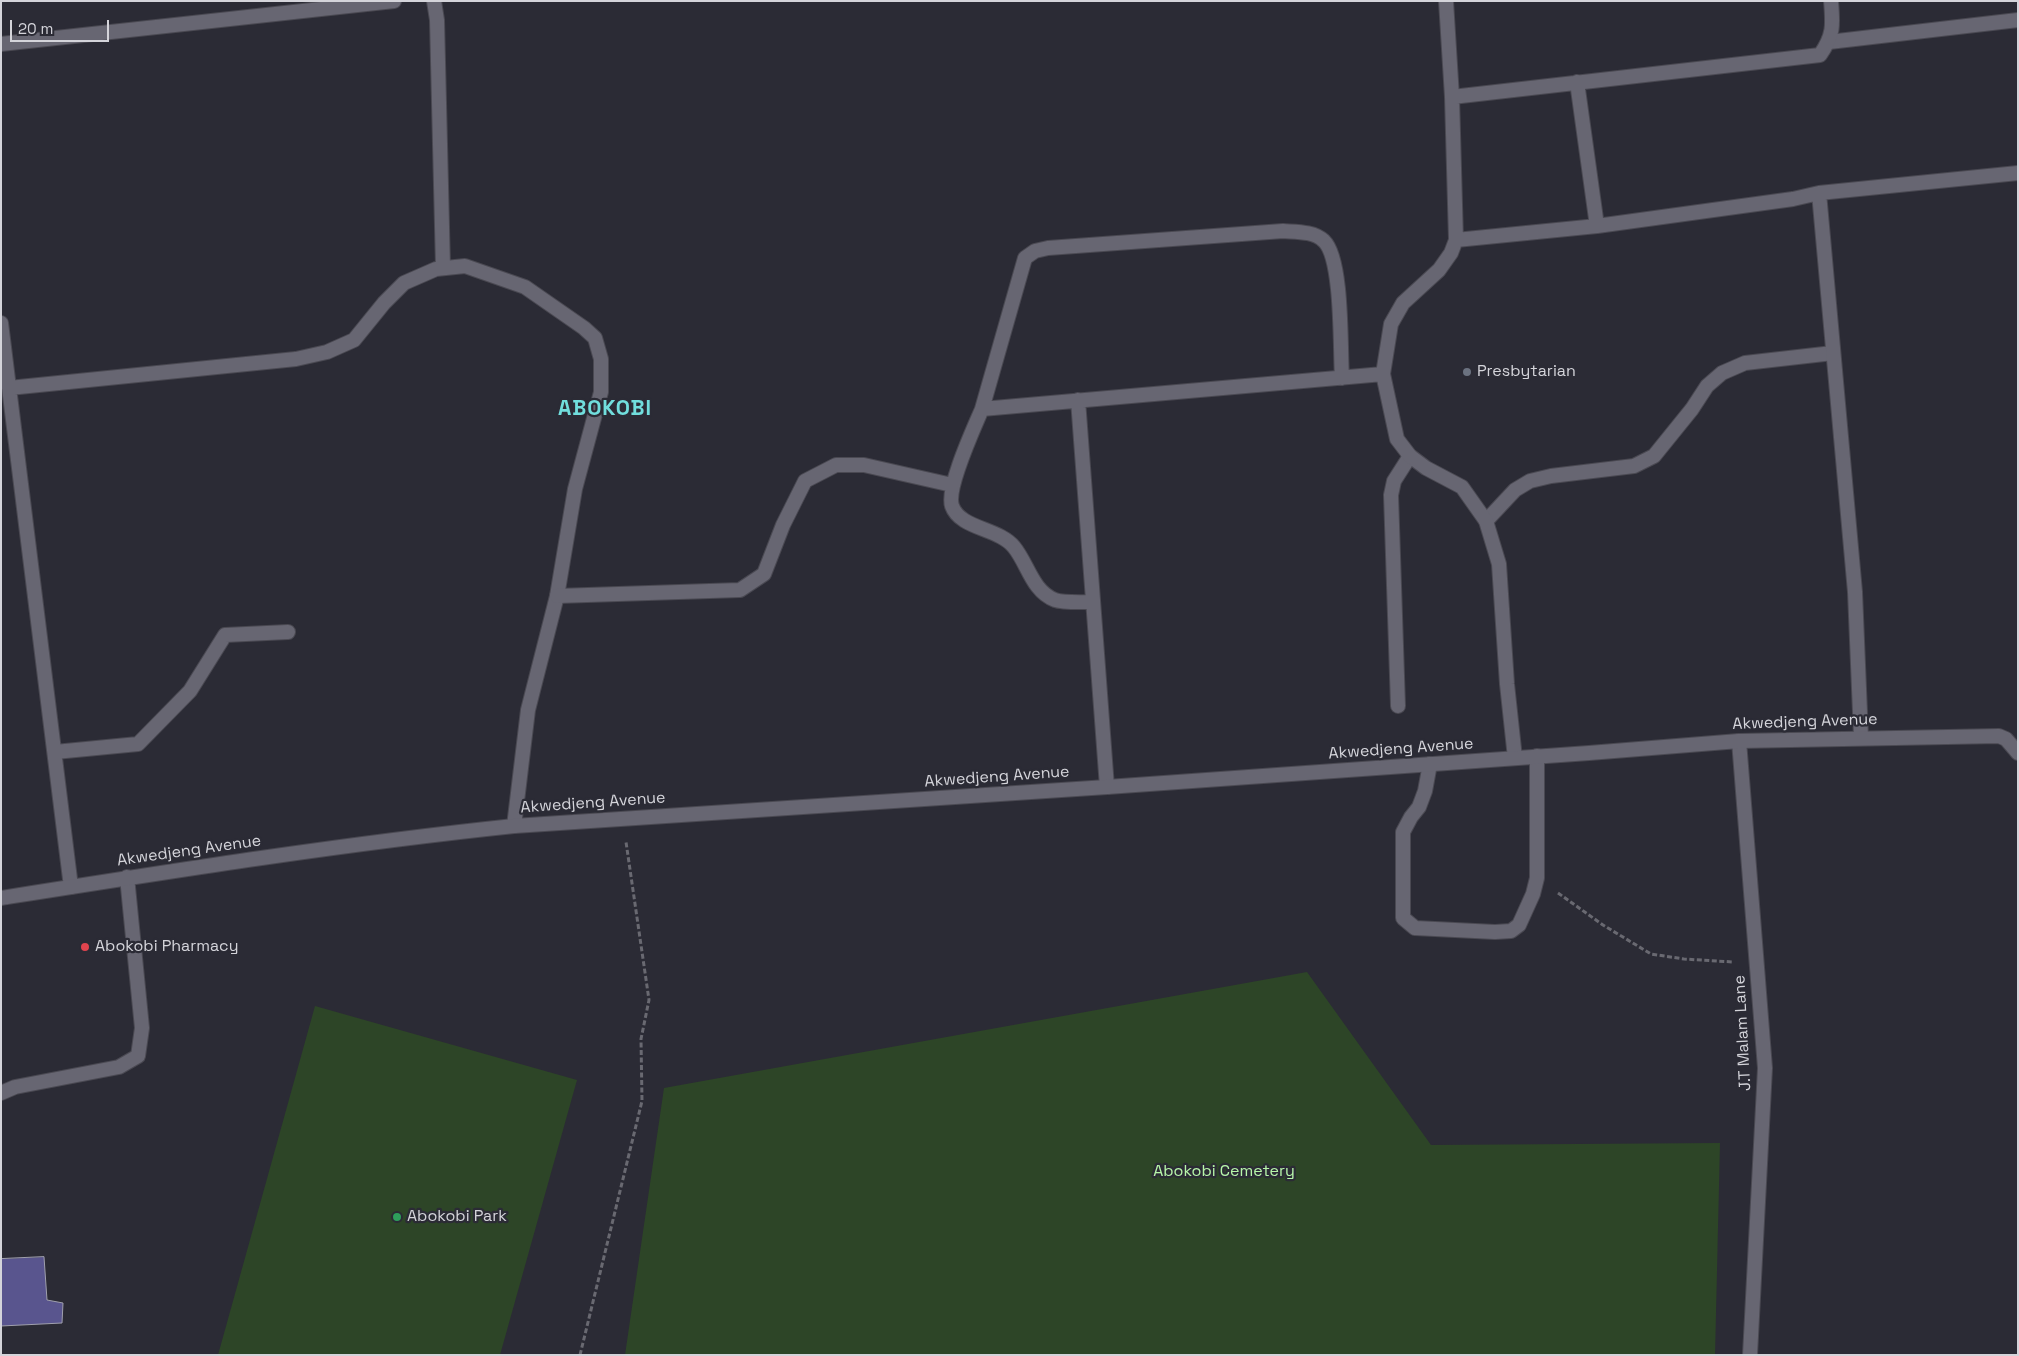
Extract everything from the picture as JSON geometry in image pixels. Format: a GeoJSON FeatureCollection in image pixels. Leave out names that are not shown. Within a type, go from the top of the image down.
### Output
{"type":"FeatureCollection","features":[{"type":"Feature","properties":{"kind":"street"},"geometry":{"type":"LineString","coordinates":[[1,44],[394,1]]}},
{"type":"Feature","properties":{"kind":"street"},"geometry":{"type":"LineString","coordinates":[[434,1],[437,20],[443,268]]}},
{"type":"Feature","properties":{"kind":"street"},"geometry":{"type":"LineString","coordinates":[[1446,1],[1452,97],[1456,240],[1439,270],[1403,303],[1390,324],[1383,374],[1396,439],[1410,456],[1426,468],[1462,488],[1486,522],[1499,564],[1507,684],[1516,758]]}},
{"type":"Feature","properties":{"kind":"street"},"geometry":{"type":"LineString","coordinates":[[1452,97],[1820,55],[1829,42],[1833,23],[1831,1]]}},
{"type":"Feature","properties":{"kind":"street"},"geometry":{"type":"LineString","coordinates":[[1829,42],[2018,20]]}},
{"type":"Feature","properties":{"kind":"street"},"geometry":{"type":"LineString","coordinates":[[1577,82],[1597,226]]}},
{"type":"Feature","properties":{"kind":"street"},"geometry":{"type":"LineString","coordinates":[[1456,240],[1597,226],[1793,199],[1819,193],[2018,173]]}},
{"type":"Feature","properties":{"kind":"street"},"geometry":{"type":"LineString","coordinates":[[1819,193],[1855,592],[1861,737]]}},
{"type":"Feature","properties":{"kind":"street"},"geometry":{"type":"LineString","coordinates":[[1093,602],[1055,600],[1037,587],[1014,546],[1000,536],[961,519],[952,505],[952,485],[982,409],[1025,258],[1035,251],[1048,248],[1283,231],[1309,234],[1323,240],[1331,250],[1336,269],[1342,378]]}},
{"type":"Feature","properties":{"kind":"street"},"geometry":{"type":"LineString","coordinates":[[9,388],[296,359],[327,352],[354,340],[384,303],[404,283],[436,269],[443,268],[465,266],[525,287],[584,328],[595,338],[601,359],[601,392],[575,489],[557,596],[528,710],[514,826]]}},
{"type":"Feature","properties":{"kind":"street"},"geometry":{"type":"LineString","coordinates":[[1,323],[71,887]]}},
{"type":"Feature","properties":{"kind":"street"},"geometry":{"type":"LineString","coordinates":[[1486,522],[1515,490],[1530,481],[1634,466],[1654,456],[1692,409],[1707,386],[1722,373],[1745,362],[1833,353]]}},
{"type":"Feature","properties":{"kind":"street"},"geometry":{"type":"LineString","coordinates":[[982,409],[1383,374]]}},
{"type":"Feature","properties":{"kind":"street"},"geometry":{"type":"LineString","coordinates":[[1078,400],[1107,787]]}},
{"type":"Feature","properties":{"kind":"street"},"geometry":{"type":"LineString","coordinates":[[1398,706],[1391,495],[1394,481],[1410,456]]}},
{"type":"Feature","properties":{"kind":"street"},"geometry":{"type":"LineString","coordinates":[[557,596],[740,590],[764,574],[783,525],[805,481],[836,465],[864,465],[952,485]]}},
{"type":"Feature","properties":{"kind":"street"},"geometry":{"type":"LineString","coordinates":[[55,752],[138,744],[190,691],[225,636],[288,632]]}},
{"type":"Feature","properties":{"kind":"street","name":"Akwedjeng Avenue"},"geometry":{"type":"LineString","coordinates":[[1,898],[127,877],[417,836],[514,826],[1107,787],[1739,740],[1861,737],[2008,738]]}},
{"type":"Feature","properties":{"kind":"street"},"geometry":{"type":"LineString","coordinates":[[2008,738],[2018,753]]}},
{"type":"Feature","properties":{"kind":"street","name":"J.T Malam Lane"},"geometry":{"type":"LineString","coordinates":[[1739,740],[1765,1068],[1750,1355]]}},
{"type":"Feature","properties":{"kind":"street"},"geometry":{"type":"LineString","coordinates":[[1430,764],[1425,791],[1419,807],[1403,832],[1404,918],[1415,928],[1511,931],[1519,925],[1533,894],[1537,878],[1537,756]]}},
{"type":"Feature","properties":{"kind":"street"},"geometry":{"type":"LineString","coordinates":[[1,1093],[15,1087],[119,1067],[138,1056],[142,1028],[127,877]]}},
{"type":"Feature","properties":{"kind":"path"},"geometry":{"type":"LineString","coordinates":[[580,1355],[642,1101],[641,1039],[649,1000],[622,819]]}},
{"type":"Feature","properties":{"kind":"path"},"geometry":{"type":"LineString","coordinates":[[1537,878],[1603,926],[1651,954],[1684,959],[1756,964]]}},
{"type":"Feature","properties":{"kind":"green space","name":"Abokobi Cemetery"},"geometry":{"type":"Polygon","coordinates":[[[1307,972],[1431,1145],[1720,1143],[1715,1355],[625,1355],[664,1088],[1307,972]]]}},
{"type":"Feature","properties":{"kind":"green space","name":"Abokobi Park"},"geometry":{"type":"Polygon","coordinates":[[[315,1006],[577,1080],[500,1355],[218,1355],[315,1006]]]}},
{"type":"Feature","properties":{"kind":"building"},"geometry":{"type":"Polygon","coordinates":[[[44,1257],[47,1300],[63,1303],[62,1323],[1,1326],[1,1259],[44,1257]]]}},
{"type":"Feature","properties":{"kind":"place","name":"Presbytarian"},"geometry":{"type":"Point","coordinates":[1467,372]}},
{"type":"Feature","properties":{"kind":"place","name":"Abokobi Pharmacy"},"geometry":{"type":"Point","coordinates":[85,947]}},
{"type":"Feature","properties":{"kind":"place","name":"Abokobi Park"},"geometry":{"type":"Point","coordinates":[397,1217]}},
{"type":"Feature","properties":{"kind":"district","name":"ABOKOBI"},"geometry":{"type":"Point","coordinates":[605,409]}}]}
